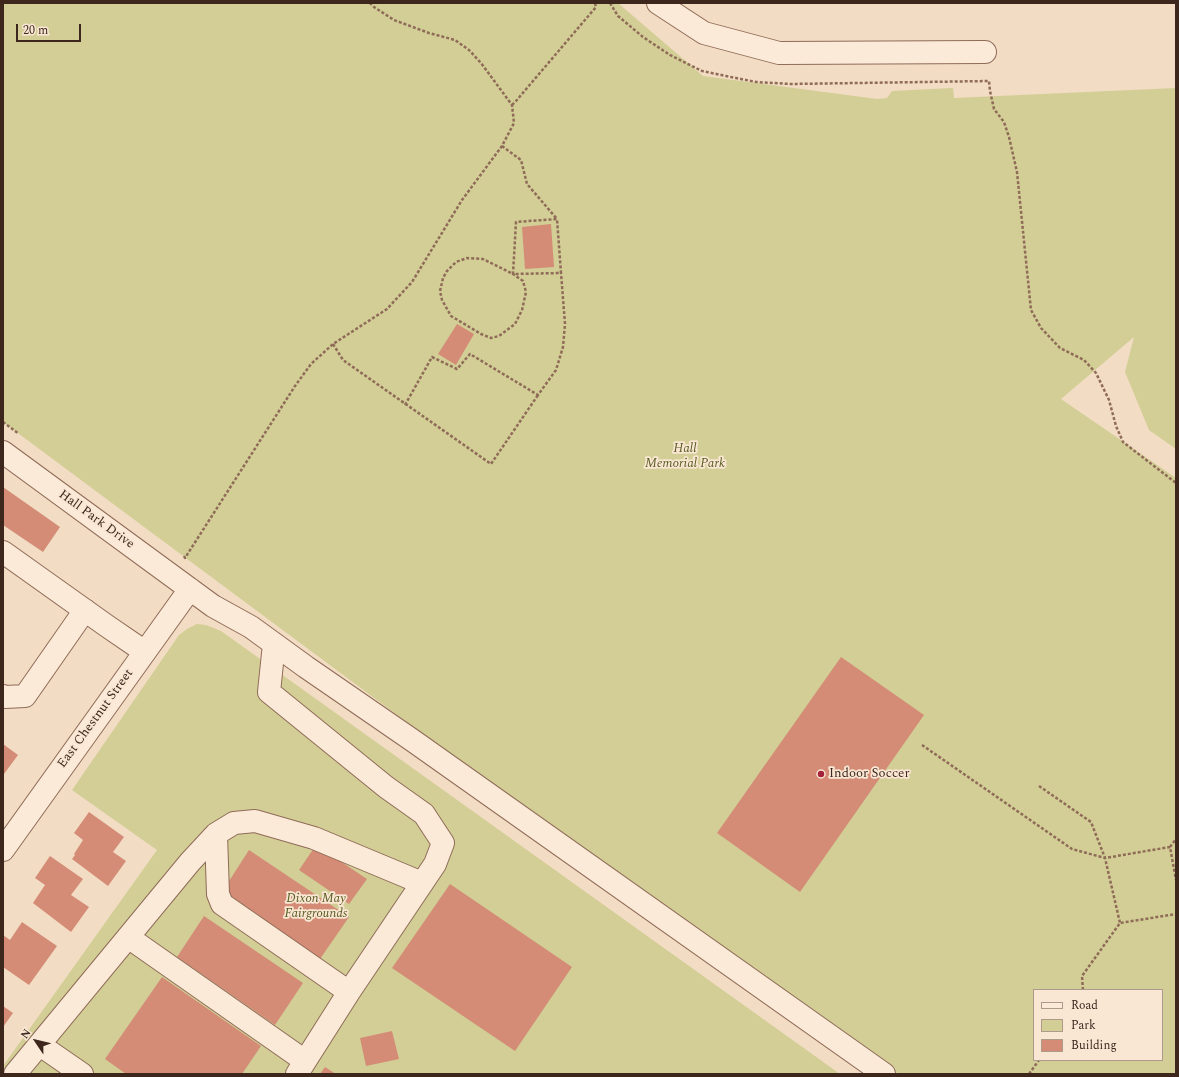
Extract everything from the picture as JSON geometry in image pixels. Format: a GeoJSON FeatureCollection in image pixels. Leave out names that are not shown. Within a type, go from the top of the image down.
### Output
{"type":"FeatureCollection","features":[{"type":"Feature","properties":{"kind":"street"},"geometry":{"type":"LineString","coordinates":[[658,3],[704,33],[780,53],[985,52]]}},
{"type":"Feature","properties":{"kind":"street","name":"Hall Park Drive"},"geometry":{"type":"LineString","coordinates":[[3,452],[213,606],[251,627],[884,1074]]}},
{"type":"Feature","properties":{"kind":"street"},"geometry":{"type":"LineString","coordinates":[[3,552],[145,652]]}},
{"type":"Feature","properties":{"kind":"street","name":"East Chestnut Street"},"geometry":{"type":"LineString","coordinates":[[3,850],[190,589]]}},
{"type":"Feature","properties":{"kind":"street"},"geometry":{"type":"LineString","coordinates":[[3,696],[25,696],[85,610]]}},
{"type":"Feature","properties":{"kind":"street"},"geometry":{"type":"LineString","coordinates":[[128,936],[301,1068],[349,992],[435,864],[443,843],[424,814],[386,787],[269,692],[274,644]]}},
{"type":"Feature","properties":{"kind":"street"},"geometry":{"type":"LineString","coordinates":[[15,1074],[190,862],[216,834],[234,823],[254,821],[314,838],[422,883]]}},
{"type":"Feature","properties":{"kind":"street"},"geometry":{"type":"LineString","coordinates":[[216,834],[218,894],[222,904],[349,992]]}},
{"type":"Feature","properties":{"kind":"street"},"geometry":{"type":"LineString","coordinates":[[40,1045],[82,1074]]}},
{"type":"Feature","properties":{"kind":"path"},"geometry":{"type":"LineString","coordinates":[[179,553],[185,558],[295,386],[311,364],[333,344],[387,309],[412,282],[462,200],[502,146],[514,123],[512,105],[481,63],[469,50],[455,40],[429,33],[394,20],[370,3]]}},
{"type":"Feature","properties":{"kind":"path"},"geometry":{"type":"LineString","coordinates":[[512,105],[596,6],[595,3]]}},
{"type":"Feature","properties":{"kind":"path"},"geometry":{"type":"LineString","coordinates":[[610,3],[618,16],[643,37],[670,55],[702,71],[726,76],[756,82],[791,84],[989,81],[994,109],[1004,122],[1017,172],[1031,310],[1040,328],[1060,348],[1084,360],[1096,373],[1109,400],[1122,442],[1176,482]]}},
{"type":"Feature","properties":{"kind":"path"},"geometry":{"type":"LineString","coordinates":[[333,344],[343,360],[491,464],[556,370],[563,347],[565,324],[557,219],[527,184],[521,160],[502,146]]}},
{"type":"Feature","properties":{"kind":"path"},"geometry":{"type":"LineString","coordinates":[[514,274],[516,222],[557,219]]}},
{"type":"Feature","properties":{"kind":"path"},"geometry":{"type":"LineString","coordinates":[[514,274],[523,281],[526,292],[522,310],[515,324],[499,336],[491,338],[481,334],[451,316],[442,300],[440,291],[443,278],[447,271],[456,262],[468,258],[483,259],[514,274],[561,272]]}},
{"type":"Feature","properties":{"kind":"path"},"geometry":{"type":"LineString","coordinates":[[406,405],[432,357],[457,370],[470,354],[538,395]]}},
{"type":"Feature","properties":{"kind":"path"},"geometry":{"type":"LineString","coordinates":[[3,422],[22,436]]}},
{"type":"Feature","properties":{"kind":"path"},"geometry":{"type":"LineString","coordinates":[[922,745],[1072,849],[1105,858],[1170,847],[1176,839]]}},
{"type":"Feature","properties":{"kind":"path"},"geometry":{"type":"LineString","coordinates":[[1040,786],[1091,822],[1105,858],[1120,923]]}},
{"type":"Feature","properties":{"kind":"path"},"geometry":{"type":"LineString","coordinates":[[1170,847],[1176,880]]}},
{"type":"Feature","properties":{"kind":"path"},"geometry":{"type":"LineString","coordinates":[[1083,989],[1082,976],[1120,923],[1176,914]]}},
{"type":"Feature","properties":{"kind":"path"},"geometry":{"type":"LineString","coordinates":[[1028,1074],[1038,1061]]}},
{"type":"Feature","properties":{"kind":"green space","name":"Hall Memorial Park"},"geometry":{"type":"Polygon","coordinates":[[[3,3],[618,3],[703,76],[877,99],[887,98],[892,91],[953,88],[954,98],[1176,88],[1176,449],[1149,430],[1125,372],[1134,337],[1061,399],[1176,478],[1176,1074],[899,1074],[799,1014],[3,422],[3,3]]]}},
{"type":"Feature","properties":{"kind":"green space","name":"Dixon May Fairgrounds"},"geometry":{"type":"Polygon","coordinates":[[[197,624],[206,625],[221,631],[840,1074],[3,1074],[3,1066],[157,850],[72,790],[179,635],[197,624]]]}},
{"type":"Feature","properties":{"kind":"building"},"geometry":{"type":"Polygon","coordinates":[[[551,224],[554,267],[525,269],[522,227],[551,224]]]}},
{"type":"Feature","properties":{"kind":"building"},"geometry":{"type":"Polygon","coordinates":[[[457,324],[474,334],[456,365],[438,354],[457,324]]]}},
{"type":"Feature","properties":{"kind":"building"},"geometry":{"type":"Polygon","coordinates":[[[3,487],[60,527],[43,552],[3,525],[3,487]]]}},
{"type":"Feature","properties":{"kind":"building","name":"Indoor Soccer"},"geometry":{"type":"Polygon","coordinates":[[[841,657],[924,715],[800,892],[717,833],[841,657]]]}},
{"type":"Feature","properties":{"kind":"building"},"geometry":{"type":"Polygon","coordinates":[[[3,744],[18,755],[4,774],[3,773],[3,744]]]}},
{"type":"Feature","properties":{"kind":"building"},"geometry":{"type":"Polygon","coordinates":[[[89,812],[124,837],[113,852],[126,861],[108,886],[72,859],[83,840],[74,833],[89,812]]]}},
{"type":"Feature","properties":{"kind":"building"},"geometry":{"type":"Polygon","coordinates":[[[316,845],[367,879],[349,904],[299,870],[316,845]]]}},
{"type":"Feature","properties":{"kind":"building"},"geometry":{"type":"Polygon","coordinates":[[[249,850],[349,917],[320,959],[222,892],[249,850]]]}},
{"type":"Feature","properties":{"kind":"building"},"geometry":{"type":"Polygon","coordinates":[[[50,856],[83,879],[71,895],[89,907],[71,932],[33,903],[45,885],[35,878],[50,856]]]}},
{"type":"Feature","properties":{"kind":"building"},"geometry":{"type":"Polygon","coordinates":[[[450,884],[572,967],[515,1051],[392,968],[450,884]]]}},
{"type":"Feature","properties":{"kind":"building"},"geometry":{"type":"Polygon","coordinates":[[[204,916],[303,983],[275,1025],[177,957],[204,916]]]}},
{"type":"Feature","properties":{"kind":"building"},"geometry":{"type":"Polygon","coordinates":[[[22,922],[57,946],[29,985],[3,967],[3,935],[10,940],[22,922]]]}},
{"type":"Feature","properties":{"kind":"building"},"geometry":{"type":"Polygon","coordinates":[[[162,977],[261,1046],[242,1074],[126,1074],[105,1059],[162,977]]]}},
{"type":"Feature","properties":{"kind":"building"},"geometry":{"type":"Polygon","coordinates":[[[3,1006],[13,1013],[3,1027],[3,1006]]]}},
{"type":"Feature","properties":{"kind":"building"},"geometry":{"type":"Polygon","coordinates":[[[392,1031],[399,1059],[366,1066],[360,1038],[392,1031]]]}},
{"type":"Feature","properties":{"kind":"building"},"geometry":{"type":"Polygon","coordinates":[[[325,1067],[336,1074],[320,1074],[325,1067]]]}},
{"type":"Feature","properties":{"kind":"place","name":"Indoor Soccer"},"geometry":{"type":"Point","coordinates":[821,774]}}]}
